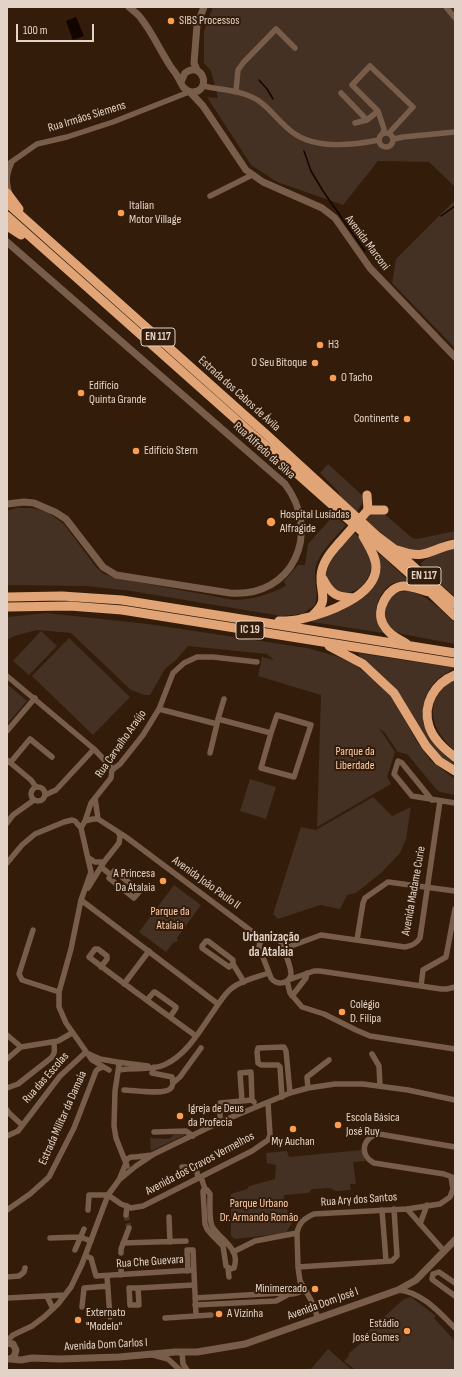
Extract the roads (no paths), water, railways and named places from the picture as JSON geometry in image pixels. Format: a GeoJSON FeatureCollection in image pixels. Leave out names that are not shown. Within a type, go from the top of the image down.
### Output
{"type":"FeatureCollection","features":[{"type":"Feature","properties":{"kind":"highway","name":"Estrada dos Cabos de Ávila"},"geometry":{"type":"LineString","coordinates":[[8,198],[28,221],[267,435],[377,536],[393,548],[455,604]]}},
{"type":"Feature","properties":{"kind":"highway","name":"Estrada dos Cabos de Ávila"},"geometry":{"type":"LineString","coordinates":[[7,216],[361,530],[455,616]]}},
{"type":"Feature","properties":{"kind":"highway"},"geometry":{"type":"LineString","coordinates":[[7,226],[25,238],[38,244]]}},
{"type":"Feature","properties":{"kind":"highway"},"geometry":{"type":"LineString","coordinates":[[311,617],[320,609],[323,603],[324,596],[321,576],[326,559],[368,510],[367,495]]}},
{"type":"Feature","properties":{"kind":"highway"},"geometry":{"type":"LineString","coordinates":[[368,510],[384,510]]}},
{"type":"Feature","properties":{"kind":"highway"},"geometry":{"type":"LineString","coordinates":[[266,622],[299,620],[332,610],[355,598],[371,583],[376,573],[376,565],[374,557],[361,530]]}},
{"type":"Feature","properties":{"kind":"highway"},"geometry":{"type":"LineString","coordinates":[[393,548],[418,556],[455,544]]}},
{"type":"Feature","properties":{"kind":"highway"},"geometry":{"type":"LineString","coordinates":[[321,576],[333,594],[342,597],[355,598]]}},
{"type":"Feature","properties":{"kind":"highway"},"geometry":{"type":"LineString","coordinates":[[410,646],[389,633],[382,622],[381,616],[385,598],[391,591],[404,586],[430,592]]}},
{"type":"Feature","properties":{"kind":"highway"},"geometry":{"type":"LineString","coordinates":[[7,592],[27,596]]}},
{"type":"Feature","properties":{"kind":"highway","name":"IC 19"},"geometry":{"type":"LineString","coordinates":[[7,597],[82,597],[122,600],[455,653]]}},
{"type":"Feature","properties":{"kind":"highway"},"geometry":{"type":"LineString","coordinates":[[7,611],[24,606]]}},
{"type":"Feature","properties":{"kind":"highway","name":"IC 19"},"geometry":{"type":"LineString","coordinates":[[7,607],[70,606],[122,610],[455,663]]}},
{"type":"Feature","properties":{"kind":"highway"},"geometry":{"type":"LineString","coordinates":[[323,642],[363,664],[394,692],[426,746],[439,761],[455,771]]}},
{"type":"Feature","properties":{"kind":"highway"},"geometry":{"type":"LineString","coordinates":[[455,675],[442,681],[437,687],[430,697],[427,711],[429,725],[433,733],[440,744],[455,757]]}},
{"type":"Feature","properties":{"kind":"street"},"geometry":{"type":"LineString","coordinates":[[129,7],[140,16],[164,58],[184,88],[190,92],[194,92],[201,87],[204,78],[197,70],[194,62],[197,25],[204,7]]}},
{"type":"Feature","properties":{"kind":"street"},"geometry":{"type":"LineString","coordinates":[[446,7],[455,18]]}},
{"type":"Feature","properties":{"kind":"street"},"geometry":{"type":"LineString","coordinates":[[236,91],[238,70],[242,63],[276,29],[295,48]]}},
{"type":"Feature","properties":{"kind":"street"},"geometry":{"type":"LineString","coordinates":[[379,140],[380,136],[386,133],[413,107],[370,66],[352,85],[378,111],[386,133],[393,135],[394,139]]}},
{"type":"Feature","properties":{"kind":"street"},"geometry":{"type":"LineString","coordinates":[[182,83],[185,73],[190,70],[197,70]]}},
{"type":"Feature","properties":{"kind":"street","name":"Rua Irmãos Siemens"},"geometry":{"type":"LineString","coordinates":[[10,163],[37,144],[67,138],[156,106],[170,98],[178,91],[182,83]]}},
{"type":"Feature","properties":{"kind":"street"},"geometry":{"type":"LineString","coordinates":[[201,87],[236,91],[258,101],[295,134],[314,142],[332,145],[379,140]]}},
{"type":"Feature","properties":{"kind":"street","name":"Avenida Marconi"},"geometry":{"type":"LineString","coordinates":[[201,87],[203,106]]}},
{"type":"Feature","properties":{"kind":"street","name":"Rua Irmãos Siemens"},"geometry":{"type":"LineString","coordinates":[[170,98],[190,92]]}},
{"type":"Feature","properties":{"kind":"street","name":"Avenida Marconi"},"geometry":{"type":"LineString","coordinates":[[190,92],[203,106],[241,164],[252,175],[263,182],[316,205],[335,218],[370,268],[455,357]]}},
{"type":"Feature","properties":{"kind":"street"},"geometry":{"type":"LineString","coordinates":[[341,93],[367,120]]}},
{"type":"Feature","properties":{"kind":"street"},"geometry":{"type":"LineString","coordinates":[[355,123],[367,120],[378,111]]}},
{"type":"Feature","properties":{"kind":"street"},"geometry":{"type":"LineString","coordinates":[[394,139],[455,132]]}},
{"type":"Feature","properties":{"kind":"street"},"geometry":{"type":"LineString","coordinates":[[379,140],[382,146],[387,147],[393,144],[394,139]]}},
{"type":"Feature","properties":{"kind":"street"},"geometry":{"type":"LineString","coordinates":[[8,198],[7,178],[10,163]]}},
{"type":"Feature","properties":{"kind":"street"},"geometry":{"type":"LineString","coordinates":[[210,196],[252,175]]}},
{"type":"Feature","properties":{"kind":"street","name":"Rua Alfredo da Silva"},"geometry":{"type":"LineString","coordinates":[[7,242],[285,484],[294,495],[298,506],[301,520],[302,539],[295,561],[277,581],[257,591],[247,593],[230,593],[116,575],[103,567],[66,519],[55,512],[34,503],[24,502],[7,504]]}},
{"type":"Feature","properties":{"kind":"street","name":"Rua Carvalho Araújo"},"geometry":{"type":"LineString","coordinates":[[85,821],[88,809],[111,778],[112,770],[120,764],[143,735],[159,709],[172,673],[184,662],[197,657],[212,657],[257,662]]}},
{"type":"Feature","properties":{"kind":"street"},"geometry":{"type":"LineString","coordinates":[[7,676],[94,749],[112,770]]}},
{"type":"Feature","properties":{"kind":"street"},"geometry":{"type":"LineString","coordinates":[[7,731],[35,698]]}},
{"type":"Feature","properties":{"kind":"street"},"geometry":{"type":"LineString","coordinates":[[210,753],[224,699]]}},
{"type":"Feature","properties":{"kind":"street"},"geometry":{"type":"LineString","coordinates":[[159,709],[271,733]]}},
{"type":"Feature","properties":{"kind":"street"},"geometry":{"type":"LineString","coordinates":[[277,715],[311,725],[294,777],[261,768],[271,733],[277,715]]}},
{"type":"Feature","properties":{"kind":"street"},"geometry":{"type":"LineString","coordinates":[[45,795],[43,789],[36,787],[31,780],[9,761],[30,739],[52,757]]}},
{"type":"Feature","properties":{"kind":"street"},"geometry":{"type":"LineString","coordinates":[[7,823],[13,815],[34,800],[42,800],[45,795],[56,790],[94,749]]}},
{"type":"Feature","properties":{"kind":"street"},"geometry":{"type":"LineString","coordinates":[[432,800],[402,763],[398,761],[394,774],[412,796],[432,800],[455,803]]}},
{"type":"Feature","properties":{"kind":"street"},"geometry":{"type":"LineString","coordinates":[[34,800],[31,793],[36,787]]}},
{"type":"Feature","properties":{"kind":"street"},"geometry":{"type":"LineString","coordinates":[[95,798],[98,819]]}},
{"type":"Feature","properties":{"kind":"street","name":"Avenida Madame Curie"},"geometry":{"type":"LineString","coordinates":[[283,949],[321,935],[405,947],[414,944],[420,938],[440,801]]}},
{"type":"Feature","properties":{"kind":"street"},"geometry":{"type":"LineString","coordinates":[[81,900],[119,843],[120,836],[118,832],[98,819],[85,821],[82,828]]}},
{"type":"Feature","properties":{"kind":"street"},"geometry":{"type":"LineString","coordinates":[[7,863],[22,845],[35,834],[68,820],[75,821],[82,828],[91,872],[81,900],[71,949],[59,992],[59,1007],[72,1033],[92,1060],[114,1073],[126,1069],[137,1070],[163,1065],[182,1053],[231,988],[269,973]]}},
{"type":"Feature","properties":{"kind":"street","name":"Avenida João Paulo II"},"geometry":{"type":"LineString","coordinates":[[118,832],[262,939]]}},
{"type":"Feature","properties":{"kind":"street"},"geometry":{"type":"LineString","coordinates":[[119,843],[125,842],[136,845]]}},
{"type":"Feature","properties":{"kind":"street"},"geometry":{"type":"LineString","coordinates":[[89,858],[103,865],[111,875]]}},
{"type":"Feature","properties":{"kind":"street"},"geometry":{"type":"LineString","coordinates":[[114,871],[140,891],[134,898],[108,878],[111,875],[114,871]]}},
{"type":"Feature","properties":{"kind":"street"},"geometry":{"type":"LineString","coordinates":[[357,940],[365,898],[388,882],[455,891]]}},
{"type":"Feature","properties":{"kind":"street"},"geometry":{"type":"LineString","coordinates":[[81,900],[218,1004]]}},
{"type":"Feature","properties":{"kind":"street"},"geometry":{"type":"LineString","coordinates":[[421,986],[423,970],[446,957],[455,909]]}},
{"type":"Feature","properties":{"kind":"street"},"geometry":{"type":"LineString","coordinates":[[33,930],[18,974],[22,980],[59,992]]}},
{"type":"Feature","properties":{"kind":"street"},"geometry":{"type":"LineString","coordinates":[[455,987],[447,989],[421,986],[320,971],[307,973],[287,980],[282,983],[277,983],[272,980],[269,973],[259,947],[260,942],[266,936],[272,935],[279,940],[291,970],[291,975],[287,980],[288,988],[292,996],[302,1007],[324,1014],[370,1036],[455,1049]]}},
{"type":"Feature","properties":{"kind":"street"},"geometry":{"type":"LineString","coordinates":[[233,964],[228,967],[202,948],[202,946],[206,941],[208,941],[234,960],[233,964],[244,982]]}},
{"type":"Feature","properties":{"kind":"street"},"geometry":{"type":"LineString","coordinates":[[101,967],[107,959],[107,956],[98,949],[95,949],[89,957],[101,967],[124,984],[196,1036]]}},
{"type":"Feature","properties":{"kind":"street"},"geometry":{"type":"LineString","coordinates":[[124,984],[149,951]]}},
{"type":"Feature","properties":{"kind":"street"},"geometry":{"type":"LineString","coordinates":[[292,996],[306,978],[307,973]]}},
{"type":"Feature","properties":{"kind":"street"},"geometry":{"type":"LineString","coordinates":[[147,1000],[154,992],[156,992],[176,1007],[170,1017]]}},
{"type":"Feature","properties":{"kind":"street"},"geometry":{"type":"LineString","coordinates":[[7,1059],[21,1047],[58,1041],[72,1033]]}},
{"type":"Feature","properties":{"kind":"street"},"geometry":{"type":"LineString","coordinates":[[7,1035],[21,1047]]}},
{"type":"Feature","properties":{"kind":"street"},"geometry":{"type":"LineString","coordinates":[[7,1088],[18,1084],[51,1058],[55,1051],[54,1042]]}},
{"type":"Feature","properties":{"kind":"street"},"geometry":{"type":"LineString","coordinates":[[282,1097],[280,1067],[278,1065],[261,1065],[258,1063],[258,1048],[284,1047],[286,1051],[290,1093]]}},
{"type":"Feature","properties":{"kind":"street"},"geometry":{"type":"LineString","coordinates":[[124,1090],[163,1092],[170,1089],[173,1083],[180,1077],[202,1048]]}},
{"type":"Feature","properties":{"kind":"street"},"geometry":{"type":"LineString","coordinates":[[86,1052],[100,1059],[154,1067]]}},
{"type":"Feature","properties":{"kind":"street","name":"Rua das Escolas"},"geometry":{"type":"LineString","coordinates":[[7,1136],[18,1131],[60,1076],[82,1054],[86,1052]]}},
{"type":"Feature","properties":{"kind":"street"},"geometry":{"type":"LineString","coordinates":[[372,1054],[379,1066],[380,1086]]}},
{"type":"Feature","properties":{"kind":"street"},"geometry":{"type":"LineString","coordinates":[[308,1088],[307,1077],[329,1060]]}},
{"type":"Feature","properties":{"kind":"street"},"geometry":{"type":"LineString","coordinates":[[115,1062],[109,1065],[115,1091]]}},
{"type":"Feature","properties":{"kind":"street"},"geometry":{"type":"LineString","coordinates":[[115,1062],[119,1065],[115,1091],[114,1126],[116,1138],[129,1168],[136,1166]]}},
{"type":"Feature","properties":{"kind":"street","name":"Estrada Militar da Damaia"},"geometry":{"type":"LineString","coordinates":[[7,1210],[30,1194],[49,1177],[74,1128],[96,1071],[103,1067]]}},
{"type":"Feature","properties":{"kind":"street"},"geometry":{"type":"LineString","coordinates":[[154,1067],[152,1073],[172,1077],[173,1083]]}},
{"type":"Feature","properties":{"kind":"street"},"geometry":{"type":"LineString","coordinates":[[242,1101],[240,1073],[251,1072],[252,1100],[258,1106]]}},
{"type":"Feature","properties":{"kind":"street"},"geometry":{"type":"LineString","coordinates":[[119,1180],[154,1154],[220,1122],[290,1093],[308,1088],[335,1084],[363,1084],[408,1090],[455,1100]]}},
{"type":"Feature","properties":{"kind":"street"},"geometry":{"type":"LineString","coordinates":[[220,1122],[220,1103],[252,1100]]}},
{"type":"Feature","properties":{"kind":"street","name":"Avenida dos Cravos Vermelhos"},"geometry":{"type":"LineString","coordinates":[[127,1206],[131,1208],[143,1206],[200,1178],[268,1140],[270,1134],[268,1103]]}},
{"type":"Feature","properties":{"kind":"street"},"geometry":{"type":"LineString","coordinates":[[7,1110],[22,1126]]}},
{"type":"Feature","properties":{"kind":"street"},"geometry":{"type":"LineString","coordinates":[[154,1132],[186,1131],[193,1136]]}},
{"type":"Feature","properties":{"kind":"street"},"geometry":{"type":"LineString","coordinates":[[453,1178],[444,1174],[374,1163],[370,1161],[365,1154],[364,1147],[370,1137],[379,1134],[455,1147]]}},
{"type":"Feature","properties":{"kind":"street"},"geometry":{"type":"LineString","coordinates":[[120,1146],[138,1162],[136,1166]]}},
{"type":"Feature","properties":{"kind":"street"},"geometry":{"type":"LineString","coordinates":[[7,1342],[13,1335],[23,1331],[39,1321],[65,1295],[75,1280],[86,1256],[108,1195],[119,1180],[127,1159],[154,1154]]}},
{"type":"Feature","properties":{"kind":"street"},"geometry":{"type":"LineString","coordinates":[[182,1168],[194,1167],[198,1172],[205,1189],[210,1194],[212,1226],[229,1244],[233,1252],[235,1267],[231,1269],[228,1268]]}},
{"type":"Feature","properties":{"kind":"street","name":"Rua Ary dos Santos"},"geometry":{"type":"LineString","coordinates":[[297,1233],[301,1222],[314,1214],[407,1209],[440,1204],[450,1197],[453,1189],[453,1178]]}},
{"type":"Feature","properties":{"kind":"street"},"geometry":{"type":"LineString","coordinates":[[205,1189],[203,1191],[205,1224],[212,1235],[224,1246],[225,1263],[228,1268],[229,1277]]}},
{"type":"Feature","properties":{"kind":"street"},"geometry":{"type":"LineString","coordinates":[[88,1210],[88,1195],[108,1195],[121,1204],[127,1206],[126,1215]]}},
{"type":"Feature","properties":{"kind":"street"},"geometry":{"type":"LineString","coordinates":[[420,1224],[427,1205]]}},
{"type":"Feature","properties":{"kind":"street"},"geometry":{"type":"LineString","coordinates":[[298,1267],[392,1261],[397,1256],[394,1209]]}},
{"type":"Feature","properties":{"kind":"street"},"geometry":{"type":"LineString","coordinates":[[407,1209],[444,1251]]}},
{"type":"Feature","properties":{"kind":"street"},"geometry":{"type":"LineString","coordinates":[[382,1210],[386,1261]]}},
{"type":"Feature","properties":{"kind":"street"},"geometry":{"type":"LineString","coordinates":[[169,1217],[170,1242]]}},
{"type":"Feature","properties":{"kind":"street"},"geometry":{"type":"LineString","coordinates":[[121,1252],[129,1228]]}},
{"type":"Feature","properties":{"kind":"street"},"geometry":{"type":"LineString","coordinates":[[75,1250],[84,1229]]}},
{"type":"Feature","properties":{"kind":"street"},"geometry":{"type":"LineString","coordinates":[[233,1252],[255,1241],[297,1233],[300,1281],[311,1300],[318,1318]]}},
{"type":"Feature","properties":{"kind":"street"},"geometry":{"type":"LineString","coordinates":[[50,1238],[80,1237],[91,1241]]}},
{"type":"Feature","properties":{"kind":"street","name":"Avenida Dom José I"},"geometry":{"type":"LineString","coordinates":[[182,1352],[204,1351],[245,1344],[398,1290],[410,1284],[455,1240]]}},
{"type":"Feature","properties":{"kind":"street"},"geometry":{"type":"LineString","coordinates":[[123,1243],[186,1241]]}},
{"type":"Feature","properties":{"kind":"street","name":"Rua Che Guevara"},"geometry":{"type":"LineString","coordinates":[[86,1256],[91,1258],[96,1276],[191,1270],[194,1285]]}},
{"type":"Feature","properties":{"kind":"street"},"geometry":{"type":"LineString","coordinates":[[121,1263],[121,1275]]}},
{"type":"Feature","properties":{"kind":"street"},"geometry":{"type":"LineString","coordinates":[[7,1277],[19,1276],[24,1272],[25,1268]]}},
{"type":"Feature","properties":{"kind":"street"},"geometry":{"type":"LineString","coordinates":[[427,1268],[433,1274],[433,1280],[455,1296]]}},
{"type":"Feature","properties":{"kind":"street"},"geometry":{"type":"LineString","coordinates":[[433,1274],[439,1272],[455,1283]]}},
{"type":"Feature","properties":{"kind":"street"},"geometry":{"type":"LineString","coordinates":[[107,1276],[110,1317]]}},
{"type":"Feature","properties":{"kind":"street"},"geometry":{"type":"LineString","coordinates":[[410,1284],[414,1294]]}},
{"type":"Feature","properties":{"kind":"street"},"geometry":{"type":"LineString","coordinates":[[138,1288],[194,1285],[196,1316]]}},
{"type":"Feature","properties":{"kind":"street"},"geometry":{"type":"LineString","coordinates":[[82,1307],[84,1288],[108,1286]]}},
{"type":"Feature","properties":{"kind":"street"},"geometry":{"type":"LineString","coordinates":[[195,1305],[276,1301],[287,1295],[304,1290]]}},
{"type":"Feature","properties":{"kind":"street"},"geometry":{"type":"LineString","coordinates":[[398,1290],[414,1294],[443,1316],[455,1328]]}},
{"type":"Feature","properties":{"kind":"street"},"geometry":{"type":"LineString","coordinates":[[195,1298],[281,1293],[287,1295]]}},
{"type":"Feature","properties":{"kind":"street"},"geometry":{"type":"LineString","coordinates":[[7,1298],[65,1295]]}},
{"type":"Feature","properties":{"kind":"street"},"geometry":{"type":"LineString","coordinates":[[47,1296],[52,1309]]}},
{"type":"Feature","properties":{"kind":"street"},"geometry":{"type":"LineString","coordinates":[[165,1318],[210,1315]]}},
{"type":"Feature","properties":{"kind":"street"},"geometry":{"type":"LineString","coordinates":[[8,1359],[15,1354],[17,1339],[23,1331]]}},
{"type":"Feature","properties":{"kind":"street","name":"Avenida Dom Carlos I"},"geometry":{"type":"LineString","coordinates":[[7,1342],[13,1344],[16,1349],[32,1358]]}},
{"type":"Feature","properties":{"kind":"street"},"geometry":{"type":"LineString","coordinates":[[182,1352],[183,1364],[187,1370]]}},
{"type":"Feature","properties":{"kind":"street","name":"Avenida Dom Carlos I"},"geometry":{"type":"LineString","coordinates":[[8,1359],[60,1359],[151,1355],[182,1352]]}},
{"type":"Feature","properties":{"kind":"street"},"geometry":{"type":"LineString","coordinates":[[151,1355],[168,1359],[180,1370]]}},
{"type":"Feature","properties":{"kind":"waterway"},"geometry":{"type":"LineString","coordinates":[[259,80],[273,99]]}},
{"type":"Feature","properties":{"kind":"waterway"},"geometry":{"type":"LineString","coordinates":[[304,151],[311,171],[323,191],[365,251]]}},
{"type":"Feature","properties":{"kind":"waterway"},"geometry":{"type":"LineString","coordinates":[[441,216],[455,206]]}},
{"type":"Feature","properties":{"kind":"tunnel"},"geometry":{"type":"LineString","coordinates":[[126,1215],[129,1228]]}},
{"type":"Feature","properties":{"kind":"place","name":"SIBS Processos"},"geometry":{"type":"Point","coordinates":[171,21]}},
{"type":"Feature","properties":{"kind":"place","name":"Italian Motor Village"},"geometry":{"type":"Point","coordinates":[121,213]}},
{"type":"Feature","properties":{"kind":"place","name":"H3"},"geometry":{"type":"Point","coordinates":[320,345]}},
{"type":"Feature","properties":{"kind":"place","name":"O Seu Bitoque"},"geometry":{"type":"Point","coordinates":[315,363]}},
{"type":"Feature","properties":{"kind":"place","name":"O Tacho"},"geometry":{"type":"Point","coordinates":[333,378]}},
{"type":"Feature","properties":{"kind":"place","name":"Edifício Quinta Grande"},"geometry":{"type":"Point","coordinates":[81,393]}},
{"type":"Feature","properties":{"kind":"place","name":"Continente"},"geometry":{"type":"Point","coordinates":[407,419]}},
{"type":"Feature","properties":{"kind":"place","name":"Edifício Stern"},"geometry":{"type":"Point","coordinates":[136,451]}},
{"type":"Feature","properties":{"kind":"place","name":"Hospital Lusíadas Alfragide"},"geometry":{"type":"Point","coordinates":[271,522]}},
{"type":"Feature","properties":{"kind":"place","name":"A Princesa Da Atalaia"},"geometry":{"type":"Point","coordinates":[163,881]}},
{"type":"Feature","properties":{"kind":"place","name":"Colégio D. Filipa"},"geometry":{"type":"Point","coordinates":[342,1012]}},
{"type":"Feature","properties":{"kind":"place","name":"Igreja de Deus da Profecia"},"geometry":{"type":"Point","coordinates":[180,1116]}},
{"type":"Feature","properties":{"kind":"place","name":"Escola Básica José Ruy"},"geometry":{"type":"Point","coordinates":[338,1125]}},
{"type":"Feature","properties":{"kind":"place","name":"My Auchan"},"geometry":{"type":"Point","coordinates":[293,1129]}},
{"type":"Feature","properties":{"kind":"place","name":"Minimercado"},"geometry":{"type":"Point","coordinates":[315,1289]}},
{"type":"Feature","properties":{"kind":"place","name":"A Vizinha"},"geometry":{"type":"Point","coordinates":[219,1314]}},
{"type":"Feature","properties":{"kind":"place","name":"Externato \"Modelo\""},"geometry":{"type":"Point","coordinates":[78,1320]}},
{"type":"Feature","properties":{"kind":"place","name":"Estádio José Gomes"},"geometry":{"type":"Point","coordinates":[407,1331]}},
{"type":"Feature","properties":{"kind":"district","name":"Urbanização da Atalaia"},"geometry":{"type":"Point","coordinates":[271,946]}},
{"type":"Feature","properties":{"kind":"park label","name":"Parque da Liberdade"},"geometry":{"type":"Point","coordinates":[355,759]}},
{"type":"Feature","properties":{"kind":"park label","name":"Parque da Atalaia"},"geometry":{"type":"Point","coordinates":[170,919]}},
{"type":"Feature","properties":{"kind":"park label","name":"Parque Urbano Dr. Armando Romão"},"geometry":{"type":"Point","coordinates":[259,1211]}}]}
